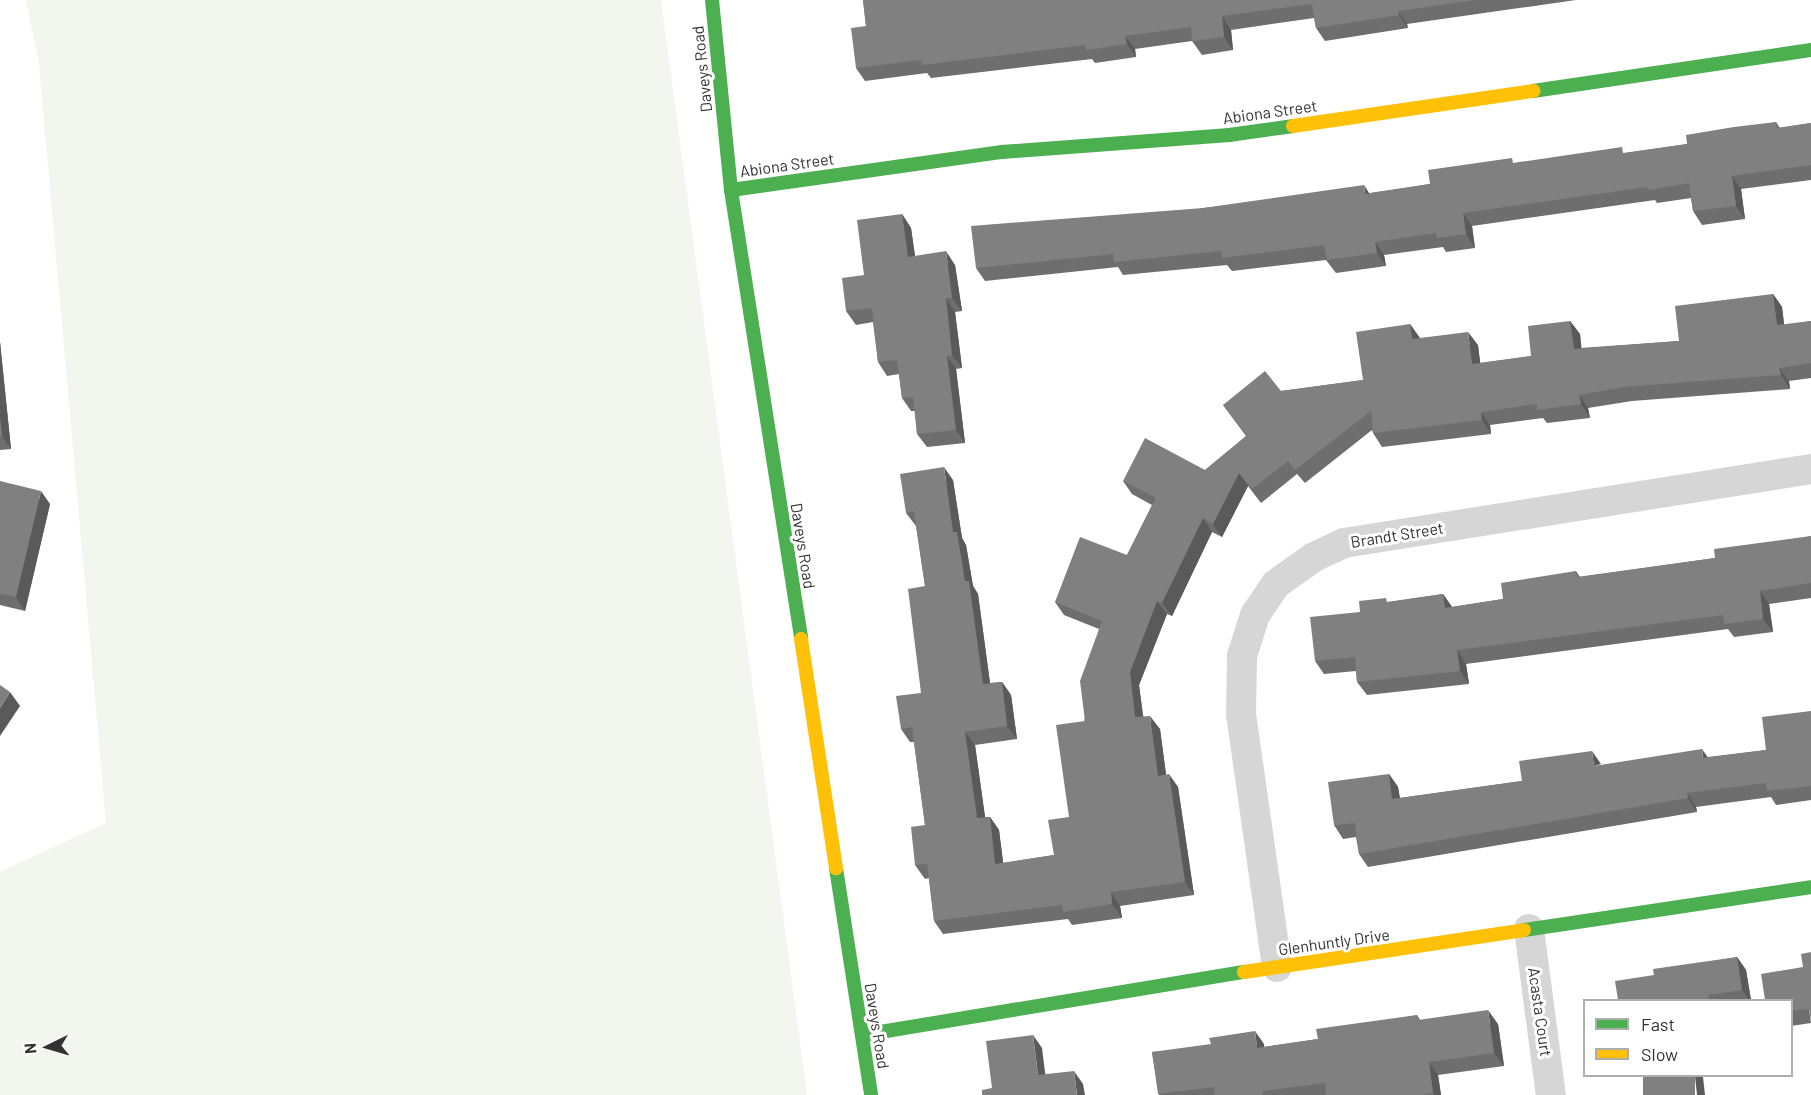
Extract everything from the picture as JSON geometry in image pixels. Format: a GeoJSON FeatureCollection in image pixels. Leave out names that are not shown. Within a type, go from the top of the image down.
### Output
{"type":"FeatureCollection","features":[{"type":"Feature","properties":{"kind":"street","name":"Daveys Road"},"geometry":{"type":"LineString","coordinates":[[712,0],[731,190],[871,1095]]}},
{"type":"Feature","properties":{"kind":"street","name":"Abiona Street"},"geometry":{"type":"LineString","coordinates":[[731,190],[1002,152],[1229,135],[1811,50]]}},
{"type":"Feature","properties":{"kind":"street","name":"Brandt Street"},"geometry":{"type":"LineString","coordinates":[[1277,967],[1241,715],[1242,656],[1255,615],[1276,584],[1314,557],[1344,543],[1811,469]]}},
{"type":"Feature","properties":{"kind":"street","name":"Glenhuntly Drive"},"geometry":{"type":"LineString","coordinates":[[862,1035],[1277,967],[1811,887]]}},
{"type":"Feature","properties":{"kind":"street","name":"Acasta Court"},"geometry":{"type":"LineString","coordinates":[[1529,929],[1551,1095]]}},
{"type":"Feature","properties":{"kind":"shaded area"},"geometry":{"type":"Polygon","coordinates":[[[26,0],[661,0],[807,1095],[0,1095],[0,872],[106,823],[39,64],[26,0]]]}},
{"type":"Feature","properties":{"kind":"building"},"geometry":{"type":"Polygon","coordinates":[[[863,0],[1475,0],[1398,11],[1399,15],[1316,28],[1312,4],[1222,16],[1224,37],[1192,41],[1191,27],[1125,36],[1127,44],[1086,50],[1085,45],[922,65],[921,60],[856,68],[851,28],[866,26],[863,0]]]}},
{"type":"Feature","properties":{"kind":"building"},"geometry":{"type":"Polygon","coordinates":[[[1776,122],[1777,128],[1811,123],[1811,165],[1732,176],[1736,206],[1693,211],[1689,183],[1463,213],[1466,234],[1437,238],[1436,233],[1375,242],[1377,253],[1327,260],[1324,245],[1222,258],[1221,251],[1114,262],[1113,254],[976,268],[971,226],[1203,208],[1364,185],[1365,194],[1430,184],[1428,170],[1512,158],[1513,163],[1622,147],[1623,153],[1687,144],[1686,135],[1776,122]]]}},
{"type":"Feature","properties":{"kind":"building"},"geometry":{"type":"Polygon","coordinates":[[[902,214],[908,257],[946,251],[952,298],[946,298],[952,355],[947,356],[956,430],[917,434],[913,397],[902,398],[897,360],[878,362],[872,308],[846,311],[842,278],[864,275],[857,220],[902,214]]]}},
{"type":"Feature","properties":{"kind":"building"},"geometry":{"type":"Polygon","coordinates":[[[1773,294],[1777,325],[1811,321],[1811,363],[1779,368],[1781,375],[1623,387],[1579,395],[1581,404],[1537,410],[1537,404],[1481,412],[1482,420],[1373,433],[1371,411],[1295,470],[1288,461],[1252,489],[1239,473],[1213,524],[1203,518],[1162,603],[1157,601],[1130,672],[1135,717],[1150,716],[1158,776],[1169,774],[1185,882],[1111,892],[1112,904],[1063,912],[1062,905],[934,921],[927,864],[915,865],[911,827],[925,825],[912,727],[901,729],[896,696],[921,693],[908,589],[925,586],[914,511],[906,513],[900,474],[944,467],[953,532],[957,532],[965,581],[969,581],[983,684],[1002,682],[1007,726],[965,732],[977,818],[990,817],[995,864],[1054,855],[1048,820],[1069,817],[1056,725],[1085,721],[1080,681],[1102,621],[1055,602],[1080,537],[1127,555],[1156,498],[1123,481],[1145,438],[1205,470],[1247,436],[1223,405],[1265,371],[1281,391],[1363,380],[1356,332],[1410,324],[1412,339],[1468,332],[1472,364],[1531,356],[1528,326],[1570,321],[1574,349],[1679,341],[1675,306],[1773,294]]]}},
{"type":"Feature","properties":{"kind":"building"},"geometry":{"type":"Polygon","coordinates":[[[0,481],[41,491],[16,597],[0,594],[0,481]]]}},
{"type":"Feature","properties":{"kind":"building"},"geometry":{"type":"Polygon","coordinates":[[[1811,536],[1811,583],[1760,591],[1763,619],[1724,624],[1723,615],[1457,650],[1460,671],[1357,682],[1355,657],[1315,661],[1310,617],[1360,612],[1359,601],[1386,598],[1387,602],[1443,594],[1445,608],[1503,599],[1501,583],[1576,571],[1577,577],[1715,558],[1714,549],[1811,536]]]}},
{"type":"Feature","properties":{"kind":"building"},"geometry":{"type":"Polygon","coordinates":[[[0,685],[10,692],[0,708],[0,685]]]}},
{"type":"Feature","properties":{"kind":"building"},"geometry":{"type":"Polygon","coordinates":[[[1811,711],[1811,786],[1767,791],[1766,783],[1687,793],[1688,798],[1359,854],[1355,823],[1334,825],[1328,782],[1389,774],[1392,799],[1522,781],[1519,761],[1592,751],[1594,766],[1702,749],[1703,758],[1766,750],[1762,717],[1811,711]]]}},
{"type":"Feature","properties":{"kind":"building"},"geometry":{"type":"Polygon","coordinates":[[[1811,952],[1811,1020],[1809,1009],[1793,1011],[1793,999],[1765,999],[1761,974],[1803,967],[1801,954],[1811,952]]]}},
{"type":"Feature","properties":{"kind":"building"},"geometry":{"type":"Polygon","coordinates":[[[1737,957],[1742,990],[1708,995],[1709,999],[1618,999],[1615,981],[1654,975],[1653,969],[1737,957]]]}},
{"type":"Feature","properties":{"kind":"building"},"geometry":{"type":"Polygon","coordinates":[[[1488,1010],[1494,1053],[1429,1062],[1433,1093],[1326,1095],[1325,1083],[1263,1091],[1263,1095],[1215,1095],[1214,1087],[1158,1094],[1152,1052],[1211,1044],[1209,1038],[1255,1031],[1257,1048],[1318,1039],[1316,1029],[1417,1015],[1418,1020],[1488,1010]]]}},
{"type":"Feature","properties":{"kind":"building"},"geometry":{"type":"Polygon","coordinates":[[[1033,1035],[1038,1075],[1074,1071],[1077,1095],[982,1095],[982,1090],[992,1088],[986,1041],[1033,1035]]]}},
{"type":"Feature","properties":{"kind":"building"},"geometry":{"type":"Polygon","coordinates":[[[1643,1077],[1695,1077],[1695,1095],[1643,1095],[1643,1077]]]}},
{"type":"Feature","properties":{"kind":"traffic: fast"},"geometry":{"type":"LineString","coordinates":[[712,0],[731,190],[801,639]]}},
{"type":"Feature","properties":{"kind":"traffic: fast"},"geometry":{"type":"LineString","coordinates":[[1533,91],[1811,50]]}},
{"type":"Feature","properties":{"kind":"traffic: fast"},"geometry":{"type":"LineString","coordinates":[[731,190],[1002,152],[1229,135],[1293,126]]}},
{"type":"Feature","properties":{"kind":"traffic: fast"},"geometry":{"type":"LineString","coordinates":[[836,868],[871,1095]]}},
{"type":"Feature","properties":{"kind":"traffic: fast"},"geometry":{"type":"LineString","coordinates":[[1524,930],[1811,887]]}},
{"type":"Feature","properties":{"kind":"traffic: fast"},"geometry":{"type":"LineString","coordinates":[[862,1035],[1244,972]]}},
{"type":"Feature","properties":{"kind":"traffic: slow"},"geometry":{"type":"LineString","coordinates":[[1293,126],[1533,91]]}},
{"type":"Feature","properties":{"kind":"traffic: slow"},"geometry":{"type":"LineString","coordinates":[[801,639],[836,868]]}},
{"type":"Feature","properties":{"kind":"traffic: slow"},"geometry":{"type":"LineString","coordinates":[[1244,972],[1524,930]]}}]}
